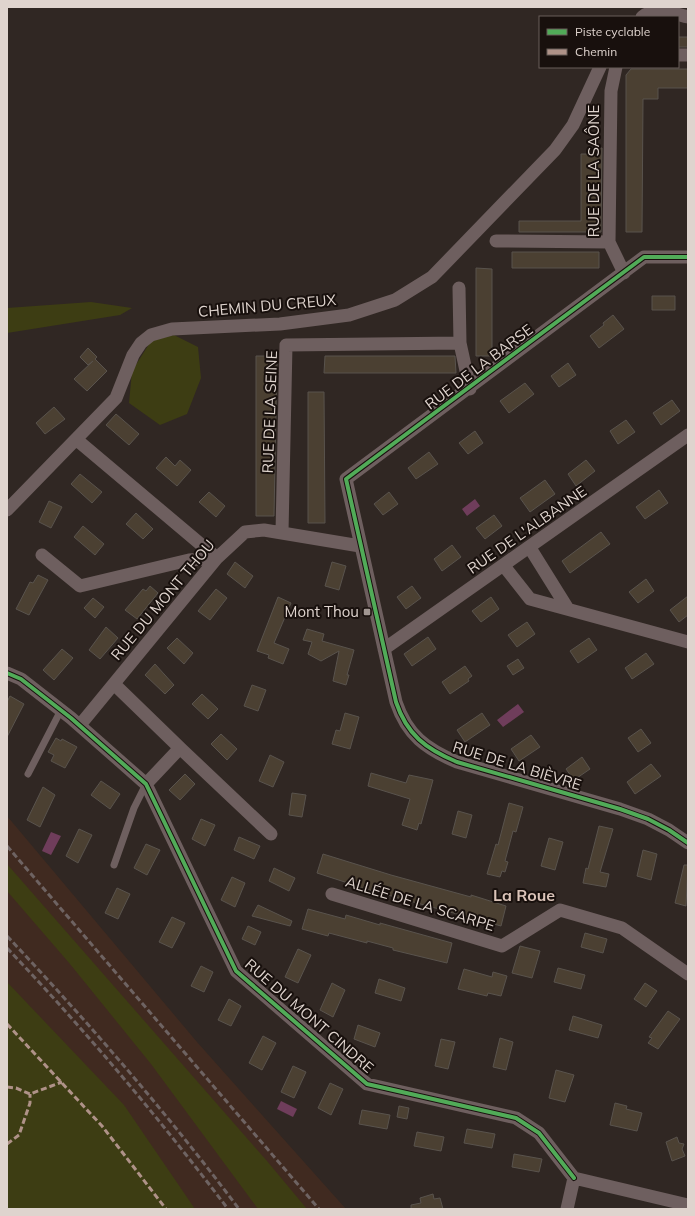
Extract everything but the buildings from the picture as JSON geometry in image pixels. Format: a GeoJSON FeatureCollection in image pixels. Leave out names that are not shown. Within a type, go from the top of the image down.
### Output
{"type":"FeatureCollection","features":[{"type":"Feature","properties":{"kind":"street"},"geometry":{"type":"LineString","coordinates":[[648,11],[661,11],[688,17]]}},
{"type":"Feature","properties":{"kind":"street","name":"CHEMIN DU CREUX"},"geometry":{"type":"LineString","coordinates":[[7,510],[77,440],[116,398],[133,355],[141,343],[151,335],[172,329],[280,324],[349,315],[395,300],[432,277],[555,150],[573,125],[600,68]]}},
{"type":"Feature","properties":{"kind":"street","name":"RUE DE LA SAÔNE"},"geometry":{"type":"LineString","coordinates":[[616,68],[611,92],[609,242],[624,273]]}},
{"type":"Feature","properties":{"kind":"street"},"geometry":{"type":"LineString","coordinates":[[496,241],[609,242]]}},
{"type":"Feature","properties":{"kind":"street","name":"RUE DE LA BARSE"},"geometry":{"type":"LineString","coordinates":[[360,546],[346,479],[644,257],[688,257]]}},
{"type":"Feature","properties":{"kind":"street"},"geometry":{"type":"LineString","coordinates":[[459,288],[460,343],[470,388]]}},
{"type":"Feature","properties":{"kind":"street","name":"RUE DE LA SEINE"},"geometry":{"type":"LineString","coordinates":[[282,532],[286,345],[460,343]]}},
{"type":"Feature","properties":{"kind":"street","name":"RUE DE L'ALBANNE"},"geometry":{"type":"LineString","coordinates":[[384,649],[530,548],[688,435]]}},
{"type":"Feature","properties":{"kind":"street"},"geometry":{"type":"LineString","coordinates":[[77,440],[217,558]]}},
{"type":"Feature","properties":{"kind":"street","name":"RUE DU MONT THOU"},"geometry":{"type":"LineString","coordinates":[[80,725],[217,558],[245,532],[264,530],[282,532],[360,546]]}},
{"type":"Feature","properties":{"kind":"street","name":"RUE DE LA BIÈVRE"},"geometry":{"type":"LineString","coordinates":[[360,546],[401,716],[421,743],[435,753],[457,762],[620,809],[648,819],[669,830],[688,843]]}},
{"type":"Feature","properties":{"kind":"street"},"geometry":{"type":"LineString","coordinates":[[530,548],[568,609]]}},
{"type":"Feature","properties":{"kind":"street"},"geometry":{"type":"LineString","coordinates":[[42,555],[80,586],[189,560],[217,558]]}},
{"type":"Feature","properties":{"kind":"street"},"geometry":{"type":"LineString","coordinates":[[504,566],[530,599],[688,642]]}},
{"type":"Feature","properties":{"kind":"street","name":"RUE DU MONT CINDRE"},"geometry":{"type":"LineString","coordinates":[[7,673],[21,679],[80,725],[146,784],[236,971],[367,1084],[516,1118],[539,1132],[574,1178]]}},
{"type":"Feature","properties":{"kind":"street"},"geometry":{"type":"LineString","coordinates":[[114,684],[271,834]]}},
{"type":"Feature","properties":{"kind":"street"},"geometry":{"type":"LineString","coordinates":[[146,784],[180,748]]}},
{"type":"Feature","properties":{"kind":"street","name":"ALLÉE DE LA SCARPE"},"geometry":{"type":"LineString","coordinates":[[332,894],[502,946],[560,910],[622,928],[688,974]]}},
{"type":"Feature","properties":{"kind":"street"},"geometry":{"type":"LineString","coordinates":[[567,1209],[574,1178],[688,1205]]}},
{"type":"Feature","properties":{"kind":"lane"},"geometry":{"type":"LineString","coordinates":[[28,774],[61,710]]}},
{"type":"Feature","properties":{"kind":"lane"},"geometry":{"type":"LineString","coordinates":[[114,865],[134,808],[146,784]]}},
{"type":"Feature","properties":{"kind":"shaded area"},"geometry":{"type":"Polygon","coordinates":[[[91,302],[132,308],[120,315],[7,333],[7,308],[91,302]]]}},
{"type":"Feature","properties":{"kind":"shaded area"},"geometry":{"type":"Polygon","coordinates":[[[174,335],[198,347],[201,378],[187,414],[160,425],[129,403],[132,371],[151,341],[174,335]]]}},
{"type":"Feature","properties":{"kind":"shaded area"},"geometry":{"type":"Polygon","coordinates":[[[475,499],[480,506],[467,516],[462,509],[475,499]]]}},
{"type":"Feature","properties":{"kind":"shaded area"},"geometry":{"type":"Polygon","coordinates":[[[518,704],[524,712],[503,727],[497,720],[518,704]]]}},
{"type":"Feature","properties":{"kind":"shaded area"},"geometry":{"type":"Polygon","coordinates":[[[7,816],[197,1042],[346,1209],[175,1209],[7,1008],[7,816]]]}},
{"type":"Feature","properties":{"kind":"shaded area"},"geometry":{"type":"Polygon","coordinates":[[[51,832],[61,836],[51,855],[42,851],[51,832]]]}},
{"type":"Feature","properties":{"kind":"shaded area"},"geometry":{"type":"Polygon","coordinates":[[[7,864],[267,1161],[307,1209],[258,1209],[151,1064],[70,964],[7,891],[7,864]]]}},
{"type":"Feature","properties":{"kind":"shaded area"},"geometry":{"type":"Polygon","coordinates":[[[7,982],[124,1105],[195,1209],[7,1209],[7,982]]]}},
{"type":"Feature","properties":{"kind":"shaded area"},"geometry":{"type":"Polygon","coordinates":[[[281,1101],[297,1109],[293,1117],[277,1109],[281,1101]]]}},
{"type":"Feature","properties":{"kind":"railway"},"geometry":{"type":"LineString","coordinates":[[7,846],[319,1209]]}},
{"type":"Feature","properties":{"kind":"railway"},"geometry":{"type":"LineString","coordinates":[[7,936],[68,1002],[156,1103],[239,1209]]}},
{"type":"Feature","properties":{"kind":"railway"},"geometry":{"type":"LineString","coordinates":[[7,948],[65,1011],[121,1076],[228,1209]]}},
{"type":"Feature","properties":{"kind":"marked path"},"geometry":{"type":"LineString","coordinates":[[7,1024],[102,1126],[166,1209]]}},
{"type":"Feature","properties":{"kind":"marked path"},"geometry":{"type":"LineString","coordinates":[[7,1087],[16,1088],[30,1094],[62,1082]]}},
{"type":"Feature","properties":{"kind":"marked path"},"geometry":{"type":"LineString","coordinates":[[7,1144],[19,1135],[30,1103],[30,1094]]}},
{"type":"Feature","properties":{"kind":"cycle path"},"geometry":{"type":"LineString","coordinates":[[688,257],[644,257],[346,479],[396,702],[406,723],[419,740],[436,752],[457,762],[620,809],[648,819],[669,830],[688,843]]}},
{"type":"Feature","properties":{"kind":"cycle path"},"geometry":{"type":"LineString","coordinates":[[7,673],[21,679],[71,718],[146,784],[236,971],[367,1084],[516,1118],[539,1133],[574,1178]]}},
{"type":"Feature","properties":{"kind":"place","name":"Mont Thou"},"geometry":{"type":"Point","coordinates":[367,612]}},
{"type":"Feature","properties":{"kind":"district","name":"La Roue"},"geometry":{"type":"Point","coordinates":[524,895]}}]}
